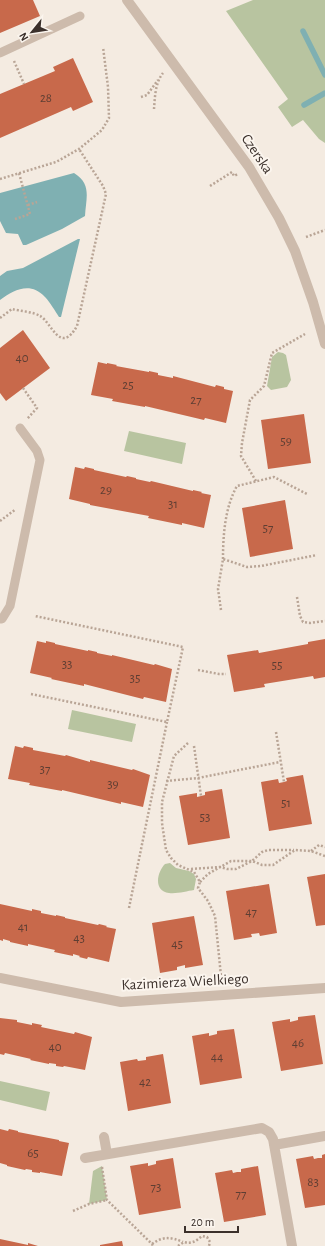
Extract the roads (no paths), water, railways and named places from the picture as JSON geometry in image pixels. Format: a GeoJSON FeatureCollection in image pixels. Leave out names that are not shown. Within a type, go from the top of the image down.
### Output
{"type":"FeatureCollection","features":[{"type":"Feature","properties":{"kind":"street","name":"Czerska"},"geometry":{"type":"LineString","coordinates":[[127,0],[249,167],[279,218],[294,251],[313,302],[325,344]]}},
{"type":"Feature","properties":{"kind":"street","name":"Kazimierza Wielkiego"},"geometry":{"type":"LineString","coordinates":[[0,978],[121,1002],[325,988]]}},
{"type":"Feature","properties":{"kind":"street"},"geometry":{"type":"LineString","coordinates":[[85,1158],[262,1128],[269,1132],[274,1145],[292,1246]]}},
{"type":"Feature","properties":{"kind":"street"},"geometry":{"type":"LineString","coordinates":[[274,1145],[325,1136]]}},
{"type":"Feature","properties":{"kind":"street"},"geometry":{"type":"LineString","coordinates":[[103,1155],[104,1137]]}},
{"type":"Feature","properties":{"kind":"lane"},"geometry":{"type":"LineString","coordinates":[[0,53],[80,16]]}},
{"type":"Feature","properties":{"kind":"lane"},"geometry":{"type":"LineString","coordinates":[[0,619],[2,619],[10,606],[40,460],[37,451],[20,428]]}},
{"type":"Feature","properties":{"kind":"water"},"geometry":{"type":"Polygon","coordinates":[[[74,173],[80,177],[86,187],[87,197],[85,216],[62,229],[26,245],[23,245],[18,234],[6,233],[0,221],[0,193],[74,173]]]}},
{"type":"Feature","properties":{"kind":"water"},"geometry":{"type":"Polygon","coordinates":[[[80,239],[61,317],[59,317],[45,297],[34,289],[28,288],[16,290],[0,300],[0,276],[7,271],[23,268],[80,239]]]}},
{"type":"Feature","properties":{"kind":"waterway"},"geometry":{"type":"LineString","coordinates":[[303,31],[325,75]]}},
{"type":"Feature","properties":{"kind":"waterway"},"geometry":{"type":"LineString","coordinates":[[304,105],[325,93]]}}]}
